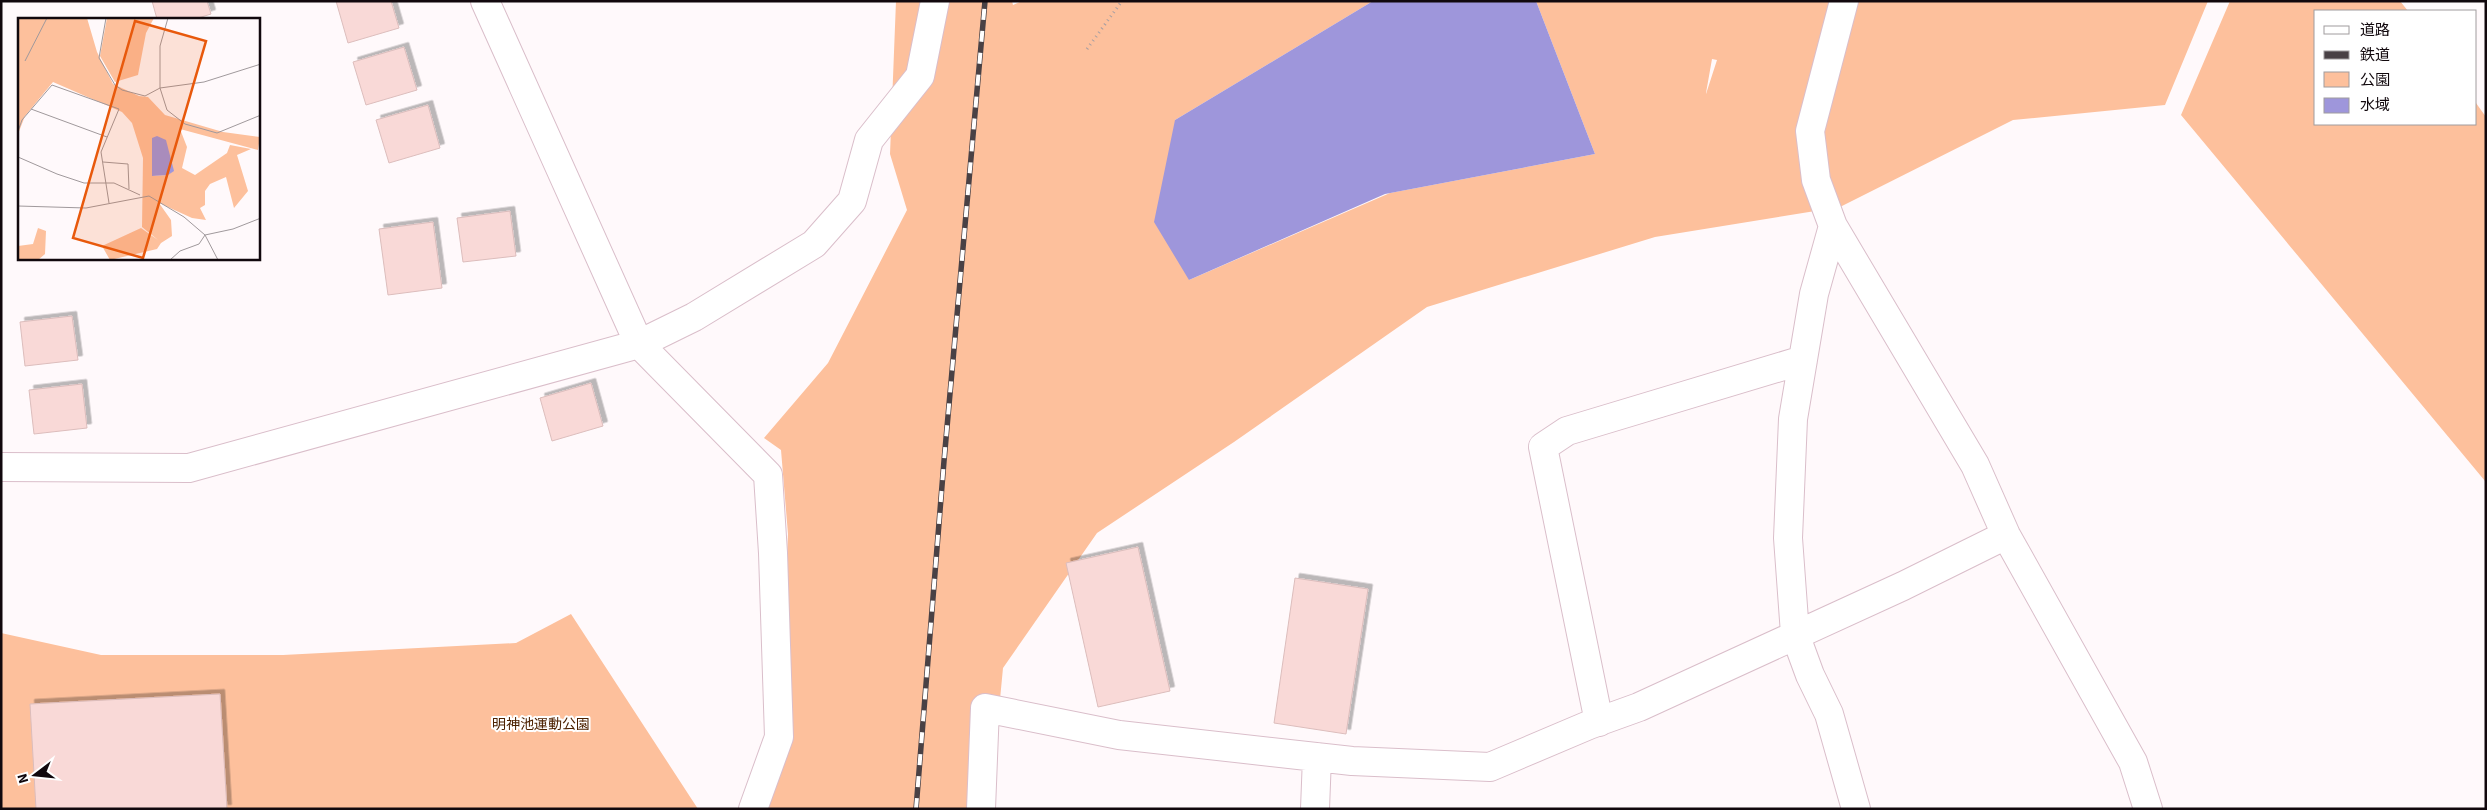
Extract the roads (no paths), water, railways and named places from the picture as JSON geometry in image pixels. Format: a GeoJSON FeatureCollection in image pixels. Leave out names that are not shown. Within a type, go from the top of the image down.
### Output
{"type":"FeatureCollection","features":[{"type":"Feature","properties":{"kind":"street"},"geometry":{"type":"LineString","coordinates":[[485,1],[640,344],[768,474],[773,553],[779,737],[753,809]]}},
{"type":"Feature","properties":{"kind":"street"},"geometry":{"type":"LineString","coordinates":[[1,467],[188,468],[640,344],[694,317],[814,244],[852,201],[869,140],[920,76],[935,1]]}},
{"type":"Feature","properties":{"kind":"street"},"geometry":{"type":"LineString","coordinates":[[1844,1],[1810,131],[1816,180],[1833,226],[1975,464],[2006,536],[2133,762],[2148,809]]}},
{"type":"Feature","properties":{"kind":"street"},"geometry":{"type":"LineString","coordinates":[[1833,226],[1814,294],[1793,419],[1788,538],[1795,634],[1810,675],[1829,714],[1856,809]]}},
{"type":"Feature","properties":{"kind":"street"},"geometry":{"type":"LineString","coordinates":[[1599,722],[1543,447],[1567,431],[1803,360]]}},
{"type":"Feature","properties":{"kind":"street"},"geometry":{"type":"LineString","coordinates":[[981,809],[985,708],[1119,735],[1317,758],[1490,767],[1639,707],[1903,586],[2006,536]]}},
{"type":"Feature","properties":{"kind":"street"},"geometry":{"type":"LineString","coordinates":[[1315,809],[1317,758]]}},
{"type":"Feature","properties":{"kind":"water"},"geometry":{"type":"Polygon","coordinates":[[[1373,1],[1536,1],[1595,154],[1385,194],[1189,280],[1154,222],[1175,120],[1373,1]]]}},
{"type":"Feature","properties":{"kind":"railway"},"geometry":{"type":"LineString","coordinates":[[916,809],[944,461],[985,1]]}},
{"type":"Feature","properties":{"kind":"park label","name":"明神池運動公園"},"geometry":{"type":"Point","coordinates":[541,724]}}]}
